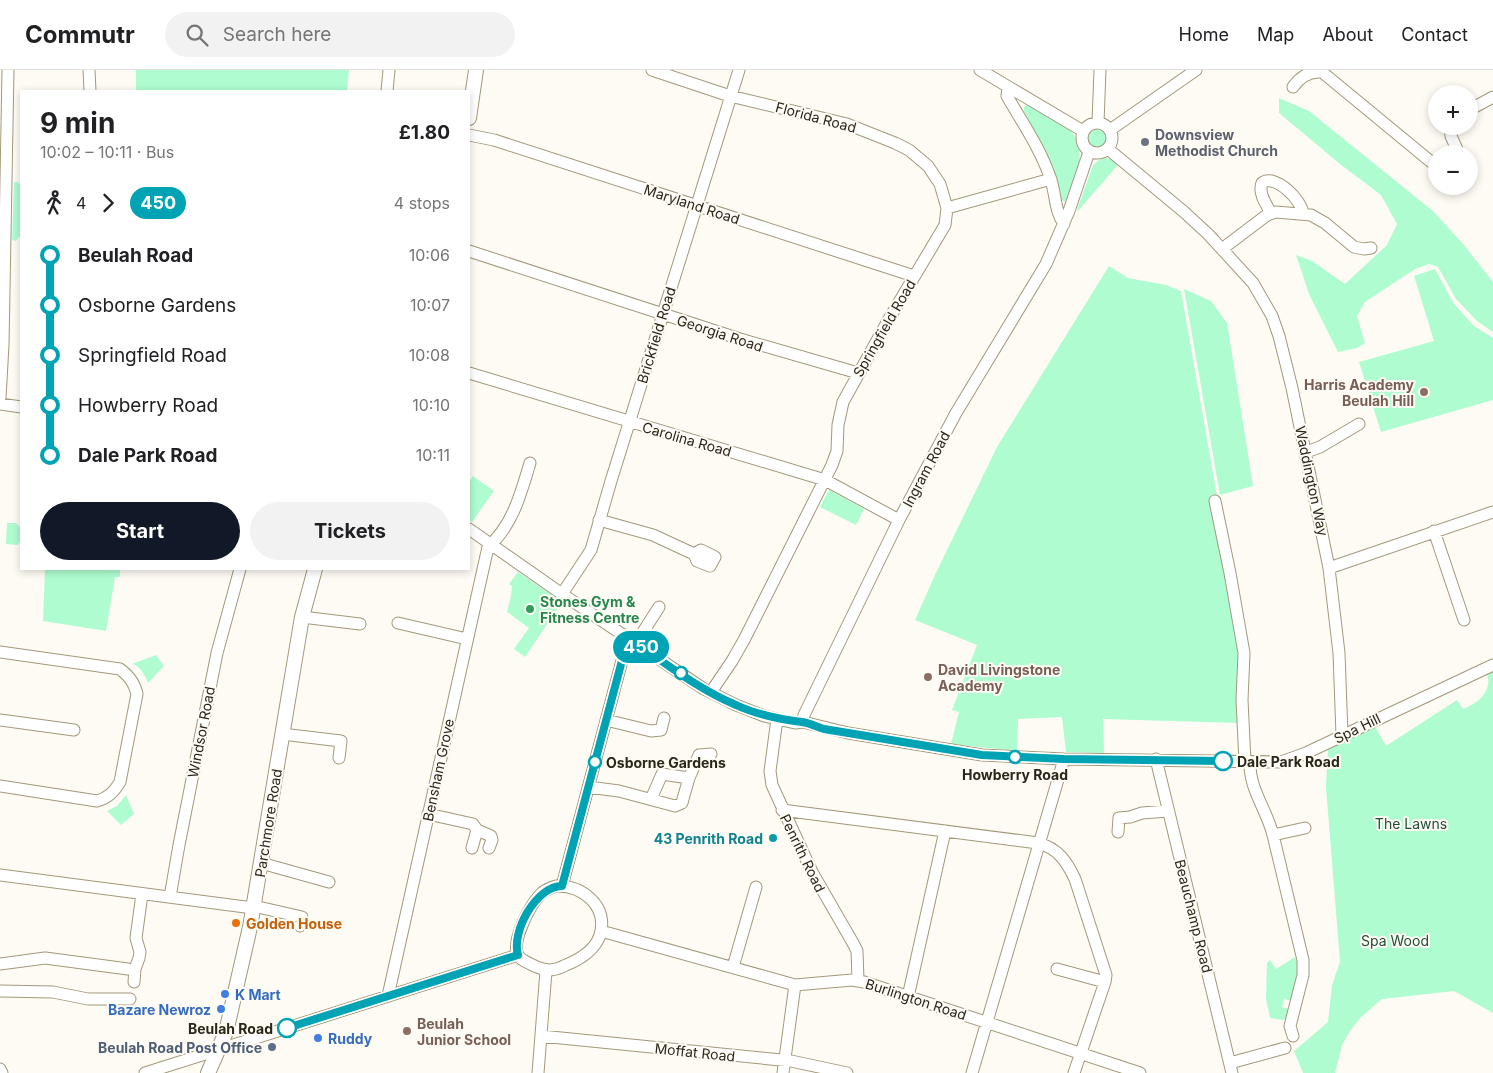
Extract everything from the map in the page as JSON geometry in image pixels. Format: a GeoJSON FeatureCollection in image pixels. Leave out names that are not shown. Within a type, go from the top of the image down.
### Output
{"type":"FeatureCollection","features":[{"type":"Feature","properties":{"kind":"main road"},"geometry":{"type":"LineString","coordinates":[[470,111],[476,70]]}},
{"type":"Feature","properties":{"kind":"main road","name":"Parchmore Road"},"geometry":{"type":"LineString","coordinates":[[208,1073],[226,1032],[254,907],[302,617],[315,570]]}},
{"type":"Feature","properties":{"kind":"street"},"geometry":{"type":"LineString","coordinates":[[0,398],[3,345],[8,70]]}},
{"type":"Feature","properties":{"kind":"street"},"geometry":{"type":"LineString","coordinates":[[89,70],[90,90]]}},
{"type":"Feature","properties":{"kind":"street"},"geometry":{"type":"LineString","coordinates":[[387,90],[389,70]]}},
{"type":"Feature","properties":{"kind":"street","name":"Florida Road"},"geometry":{"type":"LineString","coordinates":[[652,70],[730,96],[847,124],[895,143],[917,155],[932,170],[944,192],[947,208]]}},
{"type":"Feature","properties":{"kind":"street","name":"Brickfield Road"},"geometry":{"type":"LineString","coordinates":[[562,594],[588,557],[738,70]]}},
{"type":"Feature","properties":{"kind":"street"},"geometry":{"type":"LineString","coordinates":[[980,70],[1083,131]]}},
{"type":"Feature","properties":{"kind":"street"},"geometry":{"type":"LineString","coordinates":[[1098,123],[1100,70]]}},
{"type":"Feature","properties":{"kind":"street"},"geometry":{"type":"LineString","coordinates":[[1110,130],[1196,70]]}},
{"type":"Feature","properties":{"kind":"street"},"geometry":{"type":"LineString","coordinates":[[1293,87],[1306,74],[1316,71],[1322,72],[1428,159]]}},
{"type":"Feature","properties":{"kind":"street"},"geometry":{"type":"LineString","coordinates":[[1008,88],[1007,96],[1031,136],[1051,179],[1058,216],[1064,224]]}},
{"type":"Feature","properties":{"kind":"street"},"geometry":{"type":"LineString","coordinates":[[1478,105],[1493,97]]}},
{"type":"Feature","properties":{"kind":"street"},"geometry":{"type":"LineString","coordinates":[[1098,123],[1110,130],[1112,140],[1108,149],[1100,154],[1089,152],[1082,142],[1083,131],[1088,125],[1098,123]]}},
{"type":"Feature","properties":{"kind":"street","name":"Maryland Road"},"geometry":{"type":"LineString","coordinates":[[470,135],[494,140],[914,276]]}},
{"type":"Feature","properties":{"kind":"street","name":"Waddington Way"},"geometry":{"type":"LineString","coordinates":[[1108,149],[1183,212],[1222,249],[1253,283],[1272,316],[1281,344],[1306,452],[1329,568],[1338,653],[1342,735]]}},
{"type":"Feature","properties":{"kind":"street","name":"Ingram Road"},"geometry":{"type":"LineString","coordinates":[[803,722],[810,703],[899,520],[961,405],[1046,264],[1064,224],[1089,152]]}},
{"type":"Feature","properties":{"kind":"street"},"geometry":{"type":"LineString","coordinates":[[947,208],[1051,179]]}},
{"type":"Feature","properties":{"kind":"street"},"geometry":{"type":"LineString","coordinates":[[1271,213],[1260,188],[1262,183],[1267,180],[1274,181],[1292,195],[1301,206],[1303,214]]}},
{"type":"Feature","properties":{"kind":"street","name":"Springfield Road"},"geometry":{"type":"LineString","coordinates":[[711,692],[732,662],[744,640],[826,480],[837,451],[838,424],[841,408],[858,373],[945,225],[947,208]]}},
{"type":"Feature","properties":{"kind":"street"},"geometry":{"type":"LineString","coordinates":[[1222,249],[1271,213],[1311,215],[1354,247],[1371,248]]}},
{"type":"Feature","properties":{"kind":"street","name":"Georgia Road"},"geometry":{"type":"LineString","coordinates":[[470,251],[784,353],[858,373]]}},
{"type":"Feature","properties":{"kind":"street","name":"Carolina Road"},"geometry":{"type":"LineString","coordinates":[[470,373],[826,480],[899,520]]}},
{"type":"Feature","properties":{"kind":"street"},"geometry":{"type":"LineString","coordinates":[[0,404],[20,407]]}},
{"type":"Feature","properties":{"kind":"street"},"geometry":{"type":"LineString","coordinates":[[1306,452],[1320,447],[1359,424]]}},
{"type":"Feature","properties":{"kind":"street","name":"Bensham Grove"},"geometry":{"type":"LineString","coordinates":[[388,996],[488,547],[511,517],[517,505],[530,462]]}},
{"type":"Feature","properties":{"kind":"street"},"geometry":{"type":"LineString","coordinates":[[1215,501],[1244,654],[1242,700],[1250,774],[1253,786],[1270,822],[1303,960],[1303,975],[1291,1006],[1290,1026],[1293,1036]]}},
{"type":"Feature","properties":{"kind":"street"},"geometry":{"type":"LineString","coordinates":[[1329,568],[1493,512]]}},
{"type":"Feature","properties":{"kind":"street"},"geometry":{"type":"LineString","coordinates":[[599,520],[652,535],[694,554]]}},
{"type":"Feature","properties":{"kind":"street","name":"Spa Hill"},"geometry":{"type":"LineString","coordinates":[[470,530],[632,641],[711,692],[736,705],[777,718],[848,733],[982,755],[1064,759],[1286,761],[1493,664]]}},
{"type":"Feature","properties":{"kind":"street"},"geometry":{"type":"LineString","coordinates":[[1434,531],[1464,620]]}},
{"type":"Feature","properties":{"kind":"street","name":"Windsor Road"},"geometry":{"type":"LineString","coordinates":[[170,897],[217,653],[240,570]]}},
{"type":"Feature","properties":{"kind":"street"},"geometry":{"type":"LineString","coordinates":[[562,886],[606,720],[632,641],[659,607]]}},
{"type":"Feature","properties":{"kind":"street"},"geometry":{"type":"LineString","coordinates":[[302,617],[360,624]]}},
{"type":"Feature","properties":{"kind":"street"},"geometry":{"type":"LineString","coordinates":[[398,624],[467,639]]}},
{"type":"Feature","properties":{"kind":"street"},"geometry":{"type":"LineString","coordinates":[[0,652],[120,670],[128,675],[135,684],[137,694],[120,782],[116,790],[110,795],[97,801],[0,786]]}},
{"type":"Feature","properties":{"kind":"street"},"geometry":{"type":"LineString","coordinates":[[606,720],[658,731],[661,730],[664,718]]}},
{"type":"Feature","properties":{"kind":"street","name":"Penrith Road"},"geometry":{"type":"LineString","coordinates":[[777,718],[770,776],[782,810],[815,879],[853,943],[857,955],[858,980]]}},
{"type":"Feature","properties":{"kind":"street"},"geometry":{"type":"LineString","coordinates":[[0,720],[74,730]]}},
{"type":"Feature","properties":{"kind":"street"},"geometry":{"type":"LineString","coordinates":[[282,734],[341,741],[339,758]]}},
{"type":"Feature","properties":{"kind":"street"},"geometry":{"type":"LineString","coordinates":[[588,787],[619,791],[675,806],[683,799],[689,778],[699,755],[711,754]]}},
{"type":"Feature","properties":{"kind":"street"},"geometry":{"type":"LineString","coordinates":[[972,1073],[1064,759]]}},
{"type":"Feature","properties":{"kind":"street","name":"Beauchamp Road"},"geometry":{"type":"LineString","coordinates":[[1156,759],[1231,1068]]}},
{"type":"Feature","properties":{"kind":"street"},"geometry":{"type":"LineString","coordinates":[[651,799],[662,774],[689,778]]}},
{"type":"Feature","properties":{"kind":"street"},"geometry":{"type":"LineString","coordinates":[[782,810],[1040,844],[1060,853],[1071,871],[1106,975],[1074,1073]]}},
{"type":"Feature","properties":{"kind":"street"},"geometry":{"type":"LineString","coordinates":[[1118,832],[1119,818],[1130,818],[1142,813],[1168,811]]}},
{"type":"Feature","properties":{"kind":"street"},"geometry":{"type":"LineString","coordinates":[[428,814],[473,824],[477,830],[491,836],[492,840],[489,848]]}},
{"type":"Feature","properties":{"kind":"street"},"geometry":{"type":"LineString","coordinates":[[1273,835],[1304,828]]}},
{"type":"Feature","properties":{"kind":"street"},"geometry":{"type":"LineString","coordinates":[[472,848],[477,830]]}},
{"type":"Feature","properties":{"kind":"street"},"geometry":{"type":"LineString","coordinates":[[908,997],[945,831]]}},
{"type":"Feature","properties":{"kind":"street"},"geometry":{"type":"LineString","coordinates":[[261,863],[329,882]]}},
{"type":"Feature","properties":{"kind":"street"},"geometry":{"type":"LineString","coordinates":[[0,875],[254,907],[302,917],[300,926]]}},
{"type":"Feature","properties":{"kind":"street"},"geometry":{"type":"LineString","coordinates":[[562,886],[584,893],[592,899],[599,914],[601,931],[594,946],[582,957],[565,966],[546,971],[525,961],[518,955],[516,947],[519,933],[535,901],[545,890],[562,886]]}},
{"type":"Feature","properties":{"kind":"street"},"geometry":{"type":"LineString","coordinates":[[733,967],[756,887]]}},
{"type":"Feature","properties":{"kind":"street"},"geometry":{"type":"LineString","coordinates":[[134,982],[135,969],[140,952],[136,938],[142,894]]}},
{"type":"Feature","properties":{"kind":"street","name":"Burlington Road"},"geometry":{"type":"LineString","coordinates":[[601,931],[795,985],[858,980],[1140,1073]]}},
{"type":"Feature","properties":{"kind":"street"},"geometry":{"type":"LineString","coordinates":[[145,1073],[518,955]]}},
{"type":"Feature","properties":{"kind":"street"},"geometry":{"type":"LineString","coordinates":[[0,964],[45,958],[128,969]]}},
{"type":"Feature","properties":{"kind":"street"},"geometry":{"type":"LineString","coordinates":[[1057,969],[1105,982]]}},
{"type":"Feature","properties":{"kind":"street"},"geometry":{"type":"LineString","coordinates":[[538,1073],[546,971]]}},
{"type":"Feature","properties":{"kind":"street"},"geometry":{"type":"LineString","coordinates":[[783,1073],[795,985]]}},
{"type":"Feature","properties":{"kind":"street"},"geometry":{"type":"LineString","coordinates":[[0,991],[53,992],[108,1005],[130,999]]}},
{"type":"Feature","properties":{"kind":"street","name":"Moffat Road"},"geometry":{"type":"LineString","coordinates":[[541,1036],[784,1061],[847,1073]]}},
{"type":"Feature","properties":{"kind":"street"},"geometry":{"type":"LineString","coordinates":[[1231,1068],[1285,1048]]}},
{"type":"Feature","properties":{"kind":"street"},"geometry":{"type":"LineString","coordinates":[[0,1069],[2,1073]]}},
{"type":"Feature","properties":{"kind":"green space"},"geometry":{"type":"Polygon","coordinates":[[[136,70],[349,70],[347,90],[136,90],[136,70]]]}},
{"type":"Feature","properties":{"kind":"green space"},"geometry":{"type":"Polygon","coordinates":[[[1279,98],[1309,111],[1433,211],[1464,245],[1493,282],[1493,332],[1477,321],[1456,299],[1438,267],[1429,264],[1415,269],[1365,302],[1357,316],[1365,343],[1357,348],[1338,352],[1309,294],[1296,255],[1312,261],[1345,284],[1387,245],[1397,224],[1381,195],[1340,164],[1279,113],[1279,98]]]}},
{"type":"Feature","properties":{"kind":"green space"},"geometry":{"type":"Polygon","coordinates":[[[1027,104],[1071,131],[1079,143],[1080,163],[1066,202],[1061,200],[1054,168],[1024,111],[1024,107],[1027,104]]]}},
{"type":"Feature","properties":{"kind":"green space"},"geometry":{"type":"Polygon","coordinates":[[[1097,127],[1105,131],[1109,139],[1105,147],[1097,151],[1089,147],[1085,139],[1089,131],[1097,127]]]}},
{"type":"Feature","properties":{"kind":"green space"},"geometry":{"type":"Polygon","coordinates":[[[1112,159],[1117,163],[1117,166],[1078,211],[1093,165],[1099,160],[1112,159]]]}},
{"type":"Feature","properties":{"kind":"green space"},"geometry":{"type":"Polygon","coordinates":[[[14,182],[18,182],[20,185],[20,235],[16,241],[12,240],[14,182]]]}},
{"type":"Feature","properties":{"kind":"green space"},"geometry":{"type":"Polygon","coordinates":[[[1109,266],[1128,278],[1166,285],[1181,291],[1217,496],[1210,498],[1225,570],[1238,655],[1239,723],[1103,719],[1104,753],[1066,752],[1062,717],[1018,719],[1017,751],[951,744],[959,712],[952,710],[977,645],[915,620],[997,447],[1109,266]]]}},
{"type":"Feature","properties":{"kind":"green space"},"geometry":{"type":"Polygon","coordinates":[[[1435,269],[1454,304],[1474,326],[1493,338],[1493,400],[1381,432],[1359,362],[1434,341],[1414,276],[1435,269]]]}},
{"type":"Feature","properties":{"kind":"green space"},"geometry":{"type":"Polygon","coordinates":[[[1184,289],[1211,301],[1227,323],[1253,486],[1220,495],[1184,289]]]}},
{"type":"Feature","properties":{"kind":"green space"},"geometry":{"type":"Polygon","coordinates":[[[473,476],[494,491],[472,522],[470,521],[470,480],[473,476]]]}},
{"type":"Feature","properties":{"kind":"green space"},"geometry":{"type":"Polygon","coordinates":[[[829,490],[864,509],[856,525],[820,507],[829,490]]]}},
{"type":"Feature","properties":{"kind":"green space"},"geometry":{"type":"Polygon","coordinates":[[[7,523],[16,523],[20,527],[20,542],[17,545],[6,544],[7,523]]]}},
{"type":"Feature","properties":{"kind":"green space"},"geometry":{"type":"Polygon","coordinates":[[[45,570],[120,571],[120,577],[115,577],[106,631],[43,621],[45,570]]]}},
{"type":"Feature","properties":{"kind":"green space"},"geometry":{"type":"Polygon","coordinates":[[[518,572],[562,602],[525,657],[514,649],[529,628],[507,612],[512,586],[509,584],[518,572]]]}},
{"type":"Feature","properties":{"kind":"green space"},"geometry":{"type":"Polygon","coordinates":[[[156,655],[164,666],[148,683],[140,669],[132,664],[156,655]]]}},
{"type":"Feature","properties":{"kind":"green space","name":"The Lawns"},"geometry":{"type":"Polygon","coordinates":[[[1493,671],[1493,1013],[1454,991],[1382,999],[1360,1018],[1350,1031],[1342,1045],[1335,1073],[1303,1073],[1294,1051],[1328,1022],[1332,985],[1340,962],[1326,787],[1328,749],[1375,726],[1386,746],[1457,700],[1463,709],[1474,704],[1486,691],[1488,686],[1487,674],[1493,671]]]}},
{"type":"Feature","properties":{"kind":"green space"},"geometry":{"type":"Polygon","coordinates":[[[126,795],[134,814],[121,825],[107,811],[117,806],[126,795]]]}},
{"type":"Feature","properties":{"kind":"green space"},"geometry":{"type":"Polygon","coordinates":[[[1295,957],[1300,968],[1292,1001],[1284,999],[1282,1007],[1290,1009],[1288,1018],[1282,1020],[1270,1018],[1266,999],[1267,963],[1270,960],[1276,969],[1295,957]]]}},
{"type":"Feature","properties":{"kind":"bus line","name":"450"},"geometry":{"type":"LineString","coordinates":[[287,1028],[518,955],[516,947],[519,933],[530,908],[545,890],[562,886],[628,638],[704,689],[729,702],[764,716],[803,722],[824,729],[982,755],[1064,759],[1223,761]]}},
{"type":"Feature","properties":{"kind":"place","name":"Downsview Methodist Church"},"geometry":{"type":"Point","coordinates":[1145,142]}},
{"type":"Feature","properties":{"kind":"place","name":"Harris Academy Beulah Hill"},"geometry":{"type":"Point","coordinates":[1424,392]}},
{"type":"Feature","properties":{"kind":"place","name":"Stones Gym & Fitness Centre"},"geometry":{"type":"Point","coordinates":[530,609]}},
{"type":"Feature","properties":{"kind":"place","name":"David Livingstone Academy"},"geometry":{"type":"Point","coordinates":[928,677]}},
{"type":"Feature","properties":{"kind":"place","name":"Howberry Road"},"geometry":{"type":"Point","coordinates":[1015,757]}},
{"type":"Feature","properties":{"kind":"place","name":"Dale Park Road"},"geometry":{"type":"Point","coordinates":[1223,761]}},
{"type":"Feature","properties":{"kind":"place","name":"Osborne Gardens"},"geometry":{"type":"Point","coordinates":[595,762]}},
{"type":"Feature","properties":{"kind":"place","name":"43 Penrith Road"},"geometry":{"type":"Point","coordinates":[773,838]}},
{"type":"Feature","properties":{"kind":"place","name":"Golden House"},"geometry":{"type":"Point","coordinates":[236,923]}},
{"type":"Feature","properties":{"kind":"place","name":"K Mart"},"geometry":{"type":"Point","coordinates":[225,994]}},
{"type":"Feature","properties":{"kind":"place","name":"Bazare Newroz"},"geometry":{"type":"Point","coordinates":[221,1009]}},
{"type":"Feature","properties":{"kind":"place","name":"Beulah Road"},"geometry":{"type":"Point","coordinates":[287,1028]}},
{"type":"Feature","properties":{"kind":"place","name":"Beulah Junior School"},"geometry":{"type":"Point","coordinates":[407,1031]}},
{"type":"Feature","properties":{"kind":"place","name":"Ruddy"},"geometry":{"type":"Point","coordinates":[318,1038]}},
{"type":"Feature","properties":{"kind":"place","name":"Beulah Road Post Office"},"geometry":{"type":"Point","coordinates":[272,1047]}},
{"type":"Feature","properties":{"kind":"park label","name":"Spa Wood"},"geometry":{"type":"Point","coordinates":[1395,940]}}]}
